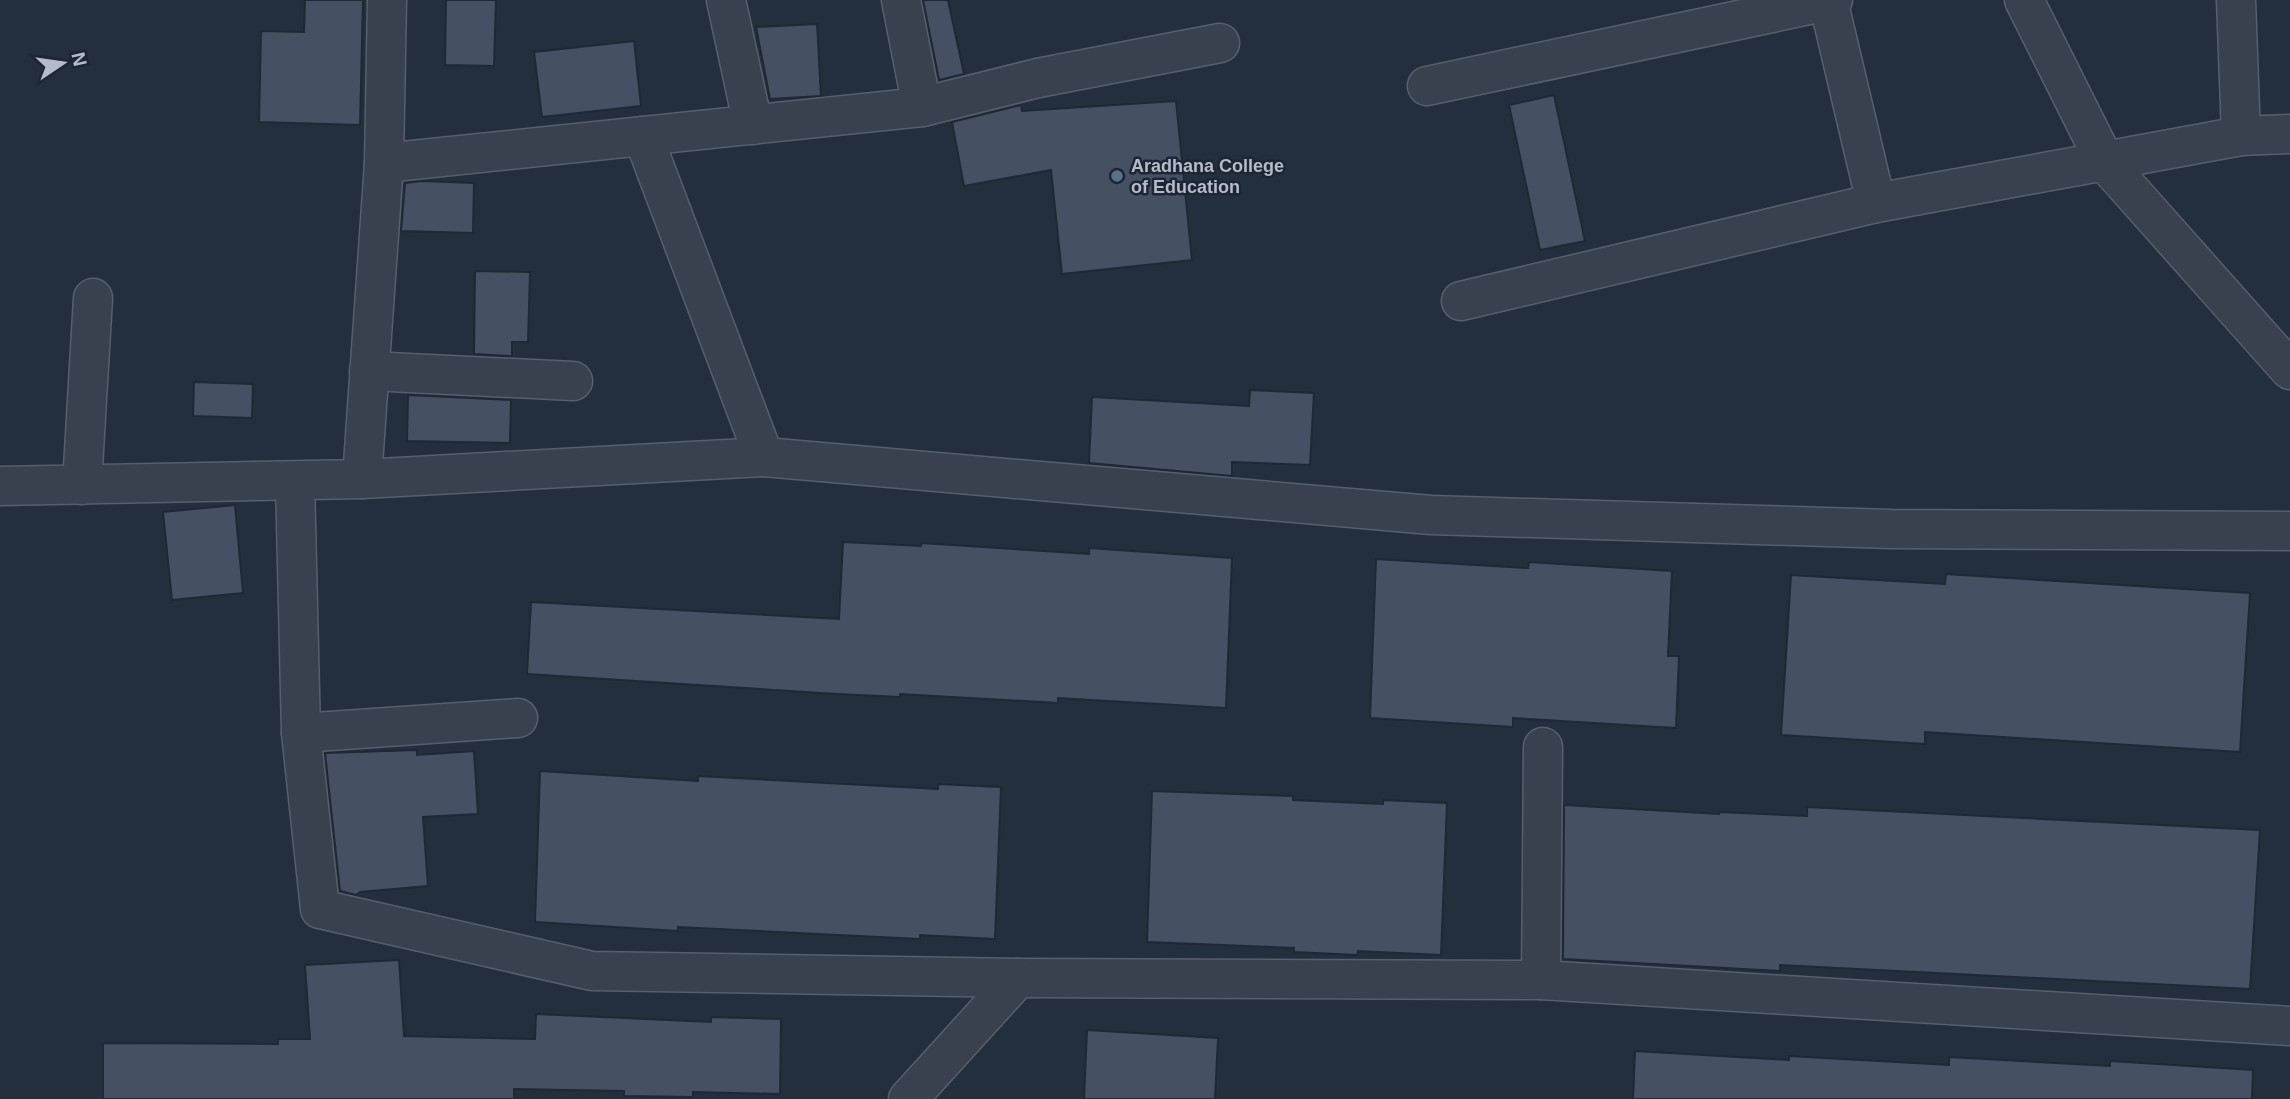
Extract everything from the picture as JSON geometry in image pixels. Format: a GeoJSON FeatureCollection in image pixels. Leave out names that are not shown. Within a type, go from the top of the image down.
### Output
{"type":"FeatureCollection","features":[{"type":"Feature","properties":{"kind":"street"},"geometry":{"type":"LineString","coordinates":[[362,479],[384,163],[387,0]]}},
{"type":"Feature","properties":{"kind":"street"},"geometry":{"type":"LineString","coordinates":[[726,0],[753,125]]}},
{"type":"Feature","properties":{"kind":"street"},"geometry":{"type":"LineString","coordinates":[[901,0],[922,107]]}},
{"type":"Feature","properties":{"kind":"street"},"geometry":{"type":"LineString","coordinates":[[1427,86],[1829,0],[1876,203]]}},
{"type":"Feature","properties":{"kind":"street"},"geometry":{"type":"LineString","coordinates":[[2024,0],[2105,162],[2290,370]]}},
{"type":"Feature","properties":{"kind":"street"},"geometry":{"type":"LineString","coordinates":[[2236,0],[2241,136]]}},
{"type":"Feature","properties":{"kind":"street"},"geometry":{"type":"LineString","coordinates":[[384,163],[922,107],[1038,78],[1220,43]]}},
{"type":"Feature","properties":{"kind":"street"},"geometry":{"type":"LineString","coordinates":[[1461,301],[1876,203],[2241,136],[2290,134]]}},
{"type":"Feature","properties":{"kind":"street"},"geometry":{"type":"LineString","coordinates":[[643,136],[764,457]]}},
{"type":"Feature","properties":{"kind":"street"},"geometry":{"type":"LineString","coordinates":[[82,485],[93,298]]}},
{"type":"Feature","properties":{"kind":"street"},"geometry":{"type":"LineString","coordinates":[[369,371],[573,381]]}},
{"type":"Feature","properties":{"kind":"street"},"geometry":{"type":"LineString","coordinates":[[0,486],[362,479],[764,457],[1431,515],[1891,529],[2290,531]]}},
{"type":"Feature","properties":{"kind":"street"},"geometry":{"type":"LineString","coordinates":[[295,481],[301,733],[320,909],[592,971],[1018,978],[1541,980],[2290,1026]]}},
{"type":"Feature","properties":{"kind":"street"},"geometry":{"type":"LineString","coordinates":[[301,733],[518,718]]}},
{"type":"Feature","properties":{"kind":"street"},"geometry":{"type":"LineString","coordinates":[[1541,980],[1543,747]]}},
{"type":"Feature","properties":{"kind":"street"},"geometry":{"type":"LineString","coordinates":[[908,1099],[1018,978]]}},
{"type":"Feature","properties":{"kind":"building"},"geometry":{"type":"Polygon","coordinates":[[[305,0],[363,0],[360,125],[259,122],[261,31],[304,32],[305,0]]]}},
{"type":"Feature","properties":{"kind":"building"},"geometry":{"type":"Polygon","coordinates":[[[446,0],[496,0],[494,66],[445,65],[446,0]]]}},
{"type":"Feature","properties":{"kind":"building"},"geometry":{"type":"Polygon","coordinates":[[[923,0],[948,0],[964,74],[939,80],[923,0]]]}},
{"type":"Feature","properties":{"kind":"building"},"geometry":{"type":"Polygon","coordinates":[[[817,24],[821,96],[770,99],[756,27],[817,24]]]}},
{"type":"Feature","properties":{"kind":"building"},"geometry":{"type":"Polygon","coordinates":[[[634,41],[641,106],[542,117],[534,52],[634,41]]]}},
{"type":"Feature","properties":{"kind":"building"},"geometry":{"type":"Polygon","coordinates":[[[1554,95],[1585,241],[1540,250],[1509,105],[1554,95]]]}},
{"type":"Feature","properties":{"kind":"building","name":"Aradhana College of Education"},"geometry":{"type":"Polygon","coordinates":[[[1176,101],[1192,260],[1062,274],[1051,170],[964,186],[952,122],[1021,105],[1022,111],[1176,101]]]}},
{"type":"Feature","properties":{"kind":"building"},"geometry":{"type":"Polygon","coordinates":[[[405,183],[474,183],[473,233],[401,231],[405,183]]]}},
{"type":"Feature","properties":{"kind":"building"},"geometry":{"type":"Polygon","coordinates":[[[475,271],[530,272],[528,342],[512,342],[512,356],[474,354],[475,271]]]}},
{"type":"Feature","properties":{"kind":"building"},"geometry":{"type":"Polygon","coordinates":[[[194,382],[253,384],[252,418],[193,416],[194,382]]]}},
{"type":"Feature","properties":{"kind":"building"},"geometry":{"type":"Polygon","coordinates":[[[1250,390],[1314,393],[1310,465],[1232,462],[1232,476],[1089,463],[1092,397],[1249,406],[1250,390]]]}},
{"type":"Feature","properties":{"kind":"building"},"geometry":{"type":"Polygon","coordinates":[[[408,395],[511,400],[510,443],[407,441],[408,395]]]}},
{"type":"Feature","properties":{"kind":"building"},"geometry":{"type":"Polygon","coordinates":[[[235,505],[243,593],[172,600],[163,512],[235,505]]]}},
{"type":"Feature","properties":{"kind":"building"},"geometry":{"type":"Polygon","coordinates":[[[843,542],[921,546],[921,543],[1089,554],[1089,548],[1232,558],[1226,708],[1058,698],[1058,703],[900,694],[900,697],[837,694],[527,674],[531,602],[839,619],[843,542]]]}},
{"type":"Feature","properties":{"kind":"building"},"geometry":{"type":"Polygon","coordinates":[[[1376,559],[1528,568],[1529,562],[1672,571],[1668,656],[1679,656],[1676,728],[1513,718],[1513,727],[1370,718],[1376,559]]]}},
{"type":"Feature","properties":{"kind":"building"},"geometry":{"type":"Polygon","coordinates":[[[1946,574],[2250,593],[2240,752],[1925,732],[1925,744],[1781,735],[1791,575],[1945,584],[1946,574]]]}},
{"type":"Feature","properties":{"kind":"building"},"geometry":{"type":"Polygon","coordinates":[[[417,750],[417,755],[474,751],[478,814],[423,817],[428,886],[360,892],[356,895],[340,891],[325,753],[417,750]]]}},
{"type":"Feature","properties":{"kind":"building"},"geometry":{"type":"Polygon","coordinates":[[[540,771],[698,781],[698,776],[938,789],[938,784],[1001,787],[995,939],[920,935],[920,939],[678,927],[678,931],[535,922],[540,771]]]}},
{"type":"Feature","properties":{"kind":"building"},"geometry":{"type":"Polygon","coordinates":[[[1152,791],[1293,796],[1293,800],[1383,804],[1383,800],[1447,803],[1441,955],[1358,951],[1357,955],[1294,952],[1294,948],[1147,942],[1152,791]]]}},
{"type":"Feature","properties":{"kind":"building"},"geometry":{"type":"Polygon","coordinates":[[[1564,805],[1807,816],[1807,807],[2260,830],[2250,989],[1780,965],[1780,971],[1563,959],[1564,805]]]}},
{"type":"Feature","properties":{"kind":"building"},"geometry":{"type":"Polygon","coordinates":[[[399,960],[404,1036],[535,1039],[536,1014],[711,1022],[711,1017],[781,1019],[780,1094],[693,1092],[693,1097],[624,1096],[624,1091],[514,1089],[514,1099],[103,1099],[103,1043],[278,1044],[278,1039],[310,1039],[305,965],[399,960]]]}},
{"type":"Feature","properties":{"kind":"building"},"geometry":{"type":"Polygon","coordinates":[[[1087,1030],[1218,1038],[1215,1099],[1084,1099],[1087,1030]]]}},
{"type":"Feature","properties":{"kind":"building"},"geometry":{"type":"Polygon","coordinates":[[[1635,1051],[1789,1060],[1789,1056],[1949,1065],[1949,1057],[2110,1066],[2110,1061],[2253,1070],[2252,1099],[1633,1099],[1635,1051]]]}},
{"type":"Feature","properties":{"kind":"place","name":"Aradhana College of Education"},"geometry":{"type":"Point","coordinates":[1117,176]}}]}
